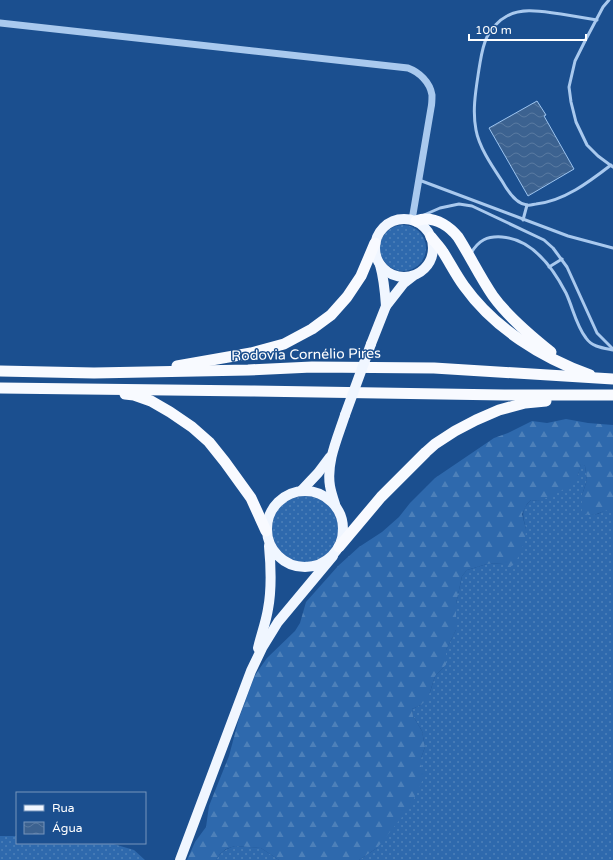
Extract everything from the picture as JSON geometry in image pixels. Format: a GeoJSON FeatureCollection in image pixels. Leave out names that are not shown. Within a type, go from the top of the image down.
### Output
{"type":"FeatureCollection","features":[{"type":"Feature","properties":{"kind":"highway"},"geometry":{"type":"LineString","coordinates":[[414,220],[432,220],[448,227],[458,237],[493,296],[505,310],[537,341],[570,367]]}},
{"type":"Feature","properties":{"kind":"highway"},"geometry":{"type":"LineString","coordinates":[[431,237],[442,250],[463,285],[480,306],[504,329],[541,352],[570,367],[589,375],[611,379]]}},
{"type":"Feature","properties":{"kind":"highway"},"geometry":{"type":"LineString","coordinates":[[136,372],[251,354],[284,344],[312,329],[331,315],[346,297],[361,276],[375,243]]}},
{"type":"Feature","properties":{"kind":"highway","name":"Rodovia Cornélio Pires"},"geometry":{"type":"LineString","coordinates":[[0,371],[94,373],[312,367],[434,368],[611,379]]}},
{"type":"Feature","properties":{"kind":"highway"},"geometry":{"type":"LineString","coordinates":[[0,388],[608,395]]}},
{"type":"Feature","properties":{"kind":"highway"},"geometry":{"type":"LineString","coordinates":[[85,389],[134,395],[151,401],[192,427],[209,442],[251,498],[266,531]]}},
{"type":"Feature","properties":{"kind":"highway"},"geometry":{"type":"LineString","coordinates":[[336,551],[381,497],[426,452],[435,444],[455,431],[499,410],[525,403],[608,395]]}},
{"type":"Feature","properties":{"kind":"main road"},"geometry":{"type":"LineString","coordinates":[[180,860],[251,671],[262,648],[278,622],[336,551],[343,536],[343,525],[340,514],[335,505],[330,485],[329,474],[332,454],[386,306],[404,283],[422,271],[432,256],[433,246],[431,237],[421,224],[414,220],[404,218],[394,220],[385,225],[378,233],[375,243],[375,250],[383,276],[386,306]]}},
{"type":"Feature","properties":{"kind":"main road"},"geometry":{"type":"LineString","coordinates":[[379,263],[394,275],[404,277],[414,276]]}},
{"type":"Feature","properties":{"kind":"main road"},"geometry":{"type":"LineString","coordinates":[[301,491],[318,473],[332,454]]}},
{"type":"Feature","properties":{"kind":"main road"},"geometry":{"type":"LineString","coordinates":[[251,671],[268,610],[271,566],[269,542],[266,531],[267,519],[272,508],[290,493],[301,491],[314,492],[325,496],[335,505]]}},
{"type":"Feature","properties":{"kind":"main road"},"geometry":{"type":"LineString","coordinates":[[269,542],[275,554],[285,562],[297,567],[310,568],[323,564],[336,551]]}},
{"type":"Feature","properties":{"kind":"street"},"geometry":{"type":"LineString","coordinates":[[0,23],[408,68],[413,70],[422,76],[429,85],[432,96],[414,220]]}},
{"type":"Feature","properties":{"kind":"lane"},"geometry":{"type":"LineString","coordinates":[[597,20],[535,10],[518,12],[507,16],[496,24],[487,36],[482,49],[477,82],[474,110],[476,131],[482,148],[509,192],[517,201],[527,205],[546,203],[567,194],[612,166],[598,156],[587,145],[576,122],[569,87],[575,61],[597,20],[603,7],[609,0]]}},
{"type":"Feature","properties":{"kind":"lane"},"geometry":{"type":"LineString","coordinates":[[419,180],[568,236],[613,248]]}},
{"type":"Feature","properties":{"kind":"lane"},"geometry":{"type":"LineString","coordinates":[[472,206],[474,201]]}},
{"type":"Feature","properties":{"kind":"lane"},"geometry":{"type":"LineString","coordinates":[[414,220],[440,208],[459,204],[472,206],[544,240],[562,259],[597,333],[613,350]]}},
{"type":"Feature","properties":{"kind":"lane"},"geometry":{"type":"LineString","coordinates":[[523,220],[527,205]]}},
{"type":"Feature","properties":{"kind":"lane"},"geometry":{"type":"LineString","coordinates":[[469,256],[476,245],[484,239],[504,237],[525,244],[542,258],[554,273],[566,294],[586,338],[596,346],[613,350]]}},
{"type":"Feature","properties":{"kind":"lane"},"geometry":{"type":"LineString","coordinates":[[549,267],[562,259]]}},
{"type":"Feature","properties":{"kind":"green space"},"geometry":{"type":"Polygon","coordinates":[[[403,225],[416,229],[422,235],[426,248],[422,261],[416,267],[403,271],[390,267],[384,261],[380,248],[384,235],[390,229],[403,225]]]}},
{"type":"Feature","properties":{"kind":"green space"},"geometry":{"type":"Polygon","coordinates":[[[566,419],[613,425],[613,509],[594,515],[582,513],[582,495],[587,480],[585,466],[581,464],[578,475],[572,484],[554,495],[538,501],[531,500],[527,504],[522,514],[526,529],[525,541],[515,564],[506,569],[503,568],[503,563],[487,564],[467,570],[462,576],[456,604],[456,630],[446,650],[446,665],[435,676],[427,699],[421,705],[412,709],[413,716],[422,731],[425,747],[421,758],[421,769],[425,775],[410,807],[377,848],[359,860],[279,860],[261,848],[235,846],[226,849],[216,860],[187,860],[195,842],[206,827],[209,806],[229,756],[239,718],[255,675],[267,658],[295,631],[300,623],[306,602],[338,566],[359,547],[382,532],[399,517],[410,503],[435,478],[494,438],[532,421],[547,423],[566,419]]]}},
{"type":"Feature","properties":{"kind":"green space"},"geometry":{"type":"Polygon","coordinates":[[[581,463],[585,466],[587,480],[582,495],[587,515],[598,514],[607,509],[613,509],[613,860],[359,860],[377,848],[421,769],[421,758],[425,747],[422,731],[413,716],[412,709],[421,705],[430,692],[435,676],[446,665],[446,650],[456,630],[456,604],[462,576],[467,570],[487,564],[503,563],[526,529],[523,514],[525,507],[531,500],[538,501],[578,475],[581,463]]]}},
{"type":"Feature","properties":{"kind":"green space"},"geometry":{"type":"Polygon","coordinates":[[[305,496],[318,499],[328,506],[335,516],[338,529],[335,542],[328,552],[318,559],[305,562],[292,559],[282,552],[275,542],[272,529],[275,516],[282,506],[292,499],[305,496]]]}},
{"type":"Feature","properties":{"kind":"green space"},"geometry":{"type":"Polygon","coordinates":[[[0,836],[16,836],[16,844],[113,844],[134,850],[145,860],[0,860],[0,836]]]}},
{"type":"Feature","properties":{"kind":"green space"},"geometry":{"type":"Polygon","coordinates":[[[235,846],[261,848],[279,860],[216,860],[224,851],[235,846]]]}},
{"type":"Feature","properties":{"kind":"water"},"geometry":{"type":"Polygon","coordinates":[[[537,101],[546,115],[544,116],[574,169],[528,196],[489,128],[537,101]]]}}]}
